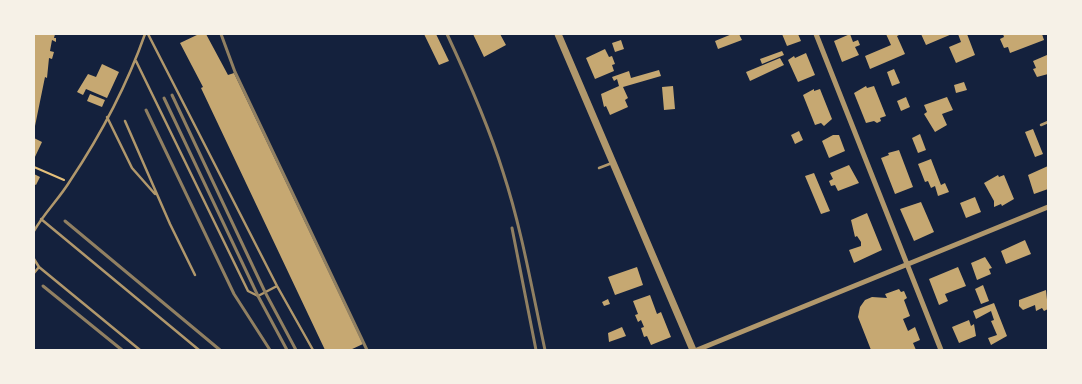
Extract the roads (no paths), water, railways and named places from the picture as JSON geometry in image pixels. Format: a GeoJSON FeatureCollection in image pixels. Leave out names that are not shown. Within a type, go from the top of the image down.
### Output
{"type":"FeatureCollection","features":[{"type":"Feature","properties":{"kind":"street"},"geometry":{"type":"LineString","coordinates":[[558,34],[695,350],[1048,207]]}},
{"type":"Feature","properties":{"kind":"street"},"geometry":{"type":"LineString","coordinates":[[816,34],[941,350]]}},
{"type":"Feature","properties":{"kind":"lane"},"geometry":{"type":"LineString","coordinates":[[34,231],[40,219],[69,183],[107,117],[136,62],[147,34]]}},
{"type":"Feature","properties":{"kind":"lane"},"geometry":{"type":"LineString","coordinates":[[147,34],[277,286],[313,350]]}},
{"type":"Feature","properties":{"kind":"lane"},"geometry":{"type":"LineString","coordinates":[[136,62],[248,291],[258,296],[277,286]]}},
{"type":"Feature","properties":{"kind":"lane"},"geometry":{"type":"LineString","coordinates":[[107,117],[132,168],[158,196]]}},
{"type":"Feature","properties":{"kind":"lane"},"geometry":{"type":"LineString","coordinates":[[126,121],[195,275]]}},
{"type":"Feature","properties":{"kind":"lane"},"geometry":{"type":"LineString","coordinates":[[1041,125],[1048,122]]}},
{"type":"Feature","properties":{"kind":"lane"},"geometry":{"type":"LineString","coordinates":[[599,168],[613,163]]}},
{"type":"Feature","properties":{"kind":"lane"},"geometry":{"type":"LineString","coordinates":[[40,219],[199,350]]}},
{"type":"Feature","properties":{"kind":"lane"},"geometry":{"type":"LineString","coordinates":[[34,259],[39,267],[140,350]]}},
{"type":"Feature","properties":{"kind":"lane"},"geometry":{"type":"LineString","coordinates":[[34,273],[39,267]]}},
{"type":"Feature","properties":{"kind":"railway"},"geometry":{"type":"LineString","coordinates":[[221,34],[235,72],[367,350]]}},
{"type":"Feature","properties":{"kind":"railway"},"geometry":{"type":"LineString","coordinates":[[447,34],[491,137],[510,194],[545,350]]}},
{"type":"Feature","properties":{"kind":"railway"},"geometry":{"type":"LineString","coordinates":[[172,95],[265,292],[296,350]]}},
{"type":"Feature","properties":{"kind":"railway"},"geometry":{"type":"LineString","coordinates":[[164,98],[258,296],[287,350]]}},
{"type":"Feature","properties":{"kind":"railway"},"geometry":{"type":"LineString","coordinates":[[146,110],[234,294],[270,350]]}},
{"type":"Feature","properties":{"kind":"railway"},"geometry":{"type":"LineString","coordinates":[[65,221],[220,350]]}},
{"type":"Feature","properties":{"kind":"railway"},"geometry":{"type":"LineString","coordinates":[[512,228],[536,350]]}},
{"type":"Feature","properties":{"kind":"railway"},"geometry":{"type":"LineString","coordinates":[[43,286],[122,350]]}}]}
